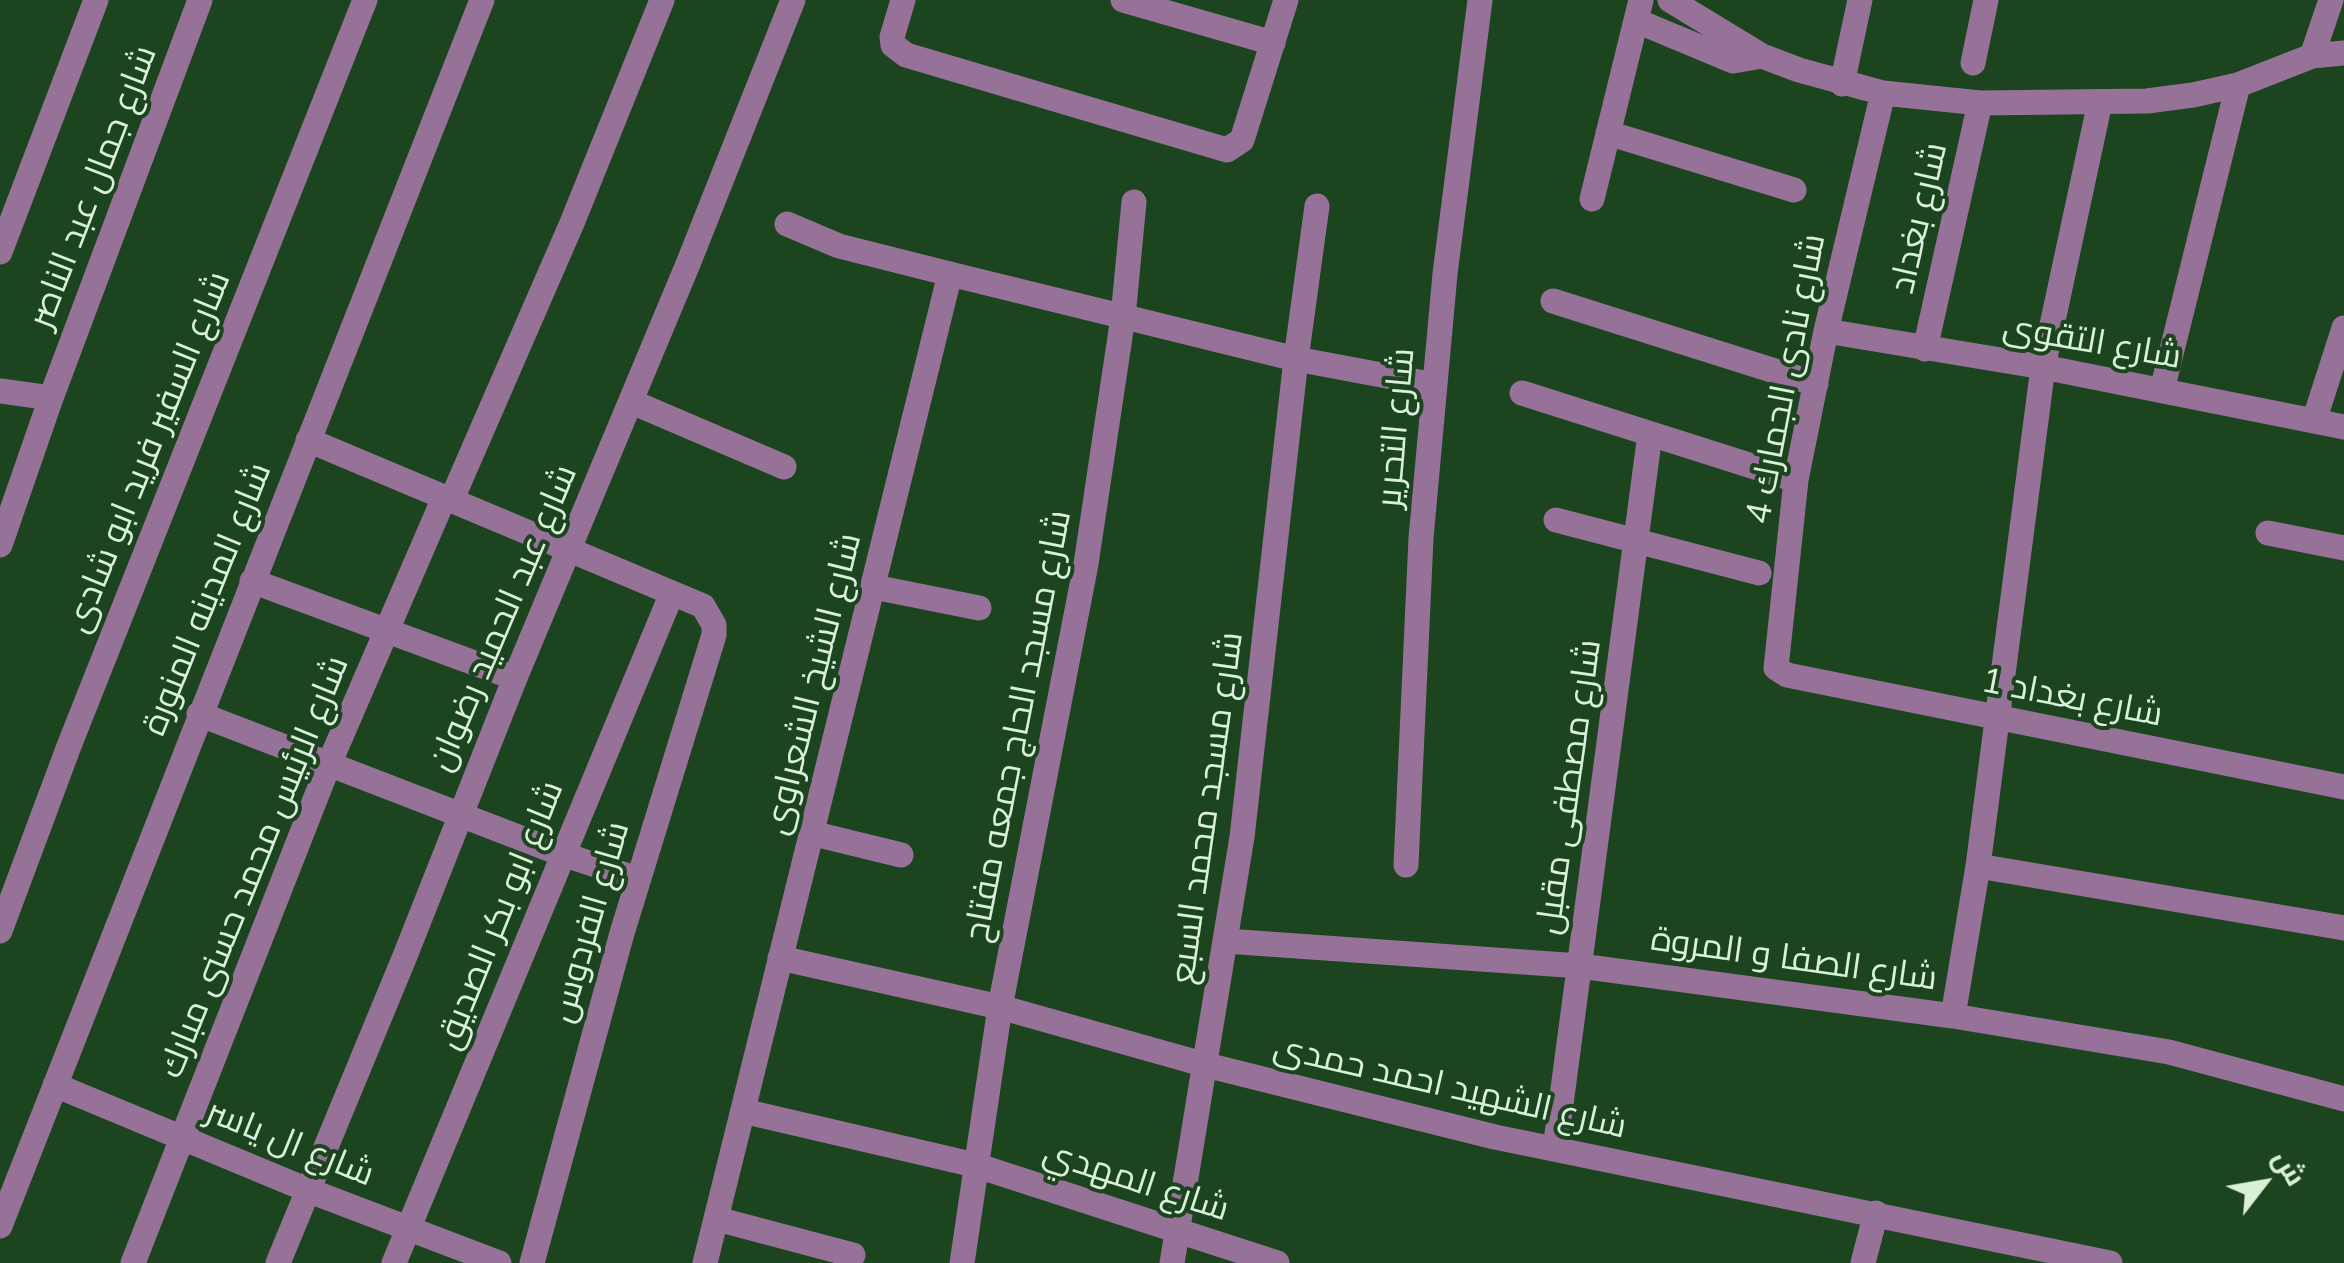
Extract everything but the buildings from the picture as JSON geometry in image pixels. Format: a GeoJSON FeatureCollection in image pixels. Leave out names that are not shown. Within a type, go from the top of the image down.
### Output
{"type":"FeatureCollection","features":[{"type":"Feature","properties":{"kind":"street"},"geometry":{"type":"LineString","coordinates":[[0,252],[96,0]]}},
{"type":"Feature","properties":{"kind":"street","name":"شارع جمال عبد الناصر"},"geometry":{"type":"LineString","coordinates":[[51,398],[200,0]]}},
{"type":"Feature","properties":{"kind":"street","name":"شارع السفير فريد ابو شادى"},"geometry":{"type":"LineString","coordinates":[[0,931],[76,728],[365,0]]}},
{"type":"Feature","properties":{"kind":"street","name":"شارع المدينه المنورة"},"geometry":{"type":"LineString","coordinates":[[0,1226],[482,0]]}},
{"type":"Feature","properties":{"kind":"street","name":"شارع الرئيس محمد حسنى مبارك"},"geometry":{"type":"LineString","coordinates":[[133,1263],[329,764],[572,223],[662,0]]}},
{"type":"Feature","properties":{"kind":"street","name":"شارع عبد الحميد رضوان"},"geometry":{"type":"LineString","coordinates":[[278,1263],[793,0]]}},
{"type":"Feature","properties":{"kind":"street"},"geometry":{"type":"LineString","coordinates":[[903,0],[892,37],[893,45],[906,55],[1218,150],[1227,150],[1242,140],[1286,0]]}},
{"type":"Feature","properties":{"kind":"street"},"geometry":{"type":"LineString","coordinates":[[1123,0],[1160,5],[1273,44]]}},
{"type":"Feature","properties":{"kind":"street","name":"شارع التحرير"},"geometry":{"type":"LineString","coordinates":[[1406,865],[1421,538],[1446,274],[1480,0]]}},
{"type":"Feature","properties":{"kind":"street"},"geometry":{"type":"LineString","coordinates":[[1670,0],[1762,56],[1842,84],[1980,103],[2178,97],[2238,85],[2312,56],[2344,53]]}},
{"type":"Feature","properties":{"kind":"street"},"geometry":{"type":"LineString","coordinates":[[1842,84],[1860,0]]}},
{"type":"Feature","properties":{"kind":"street"},"geometry":{"type":"LineString","coordinates":[[1973,62],[1986,0]]}},
{"type":"Feature","properties":{"kind":"street"},"geometry":{"type":"LineString","coordinates":[[2312,56],[2330,0]]}},
{"type":"Feature","properties":{"kind":"street"},"geometry":{"type":"LineString","coordinates":[[1592,198],[1639,10],[1732,62],[1762,56]]}},
{"type":"Feature","properties":{"kind":"street"},"geometry":{"type":"LineString","coordinates":[[2162,390],[2238,85]]}},
{"type":"Feature","properties":{"kind":"street","name":"شارع نادى الجمارك 4"},"geometry":{"type":"LineString","coordinates":[[1787,675],[1780,673],[1775,661],[1796,480],[1882,92]]}},
{"type":"Feature","properties":{"kind":"street"},"geometry":{"type":"LineString","coordinates":[[1953,1016],[1978,866],[1994,718],[2043,367],[2100,102]]}},
{"type":"Feature","properties":{"kind":"street","name":"شارع بغداد"},"geometry":{"type":"LineString","coordinates":[[1926,349],[1980,103]]}},
{"type":"Feature","properties":{"kind":"street"},"geometry":{"type":"LineString","coordinates":[[1608,133],[1794,190]]}},
{"type":"Feature","properties":{"kind":"street","name":"شارع مسجد الحاج جمعه مفتاح"},"geometry":{"type":"LineString","coordinates":[[962,1263],[1000,1008],[1067,670],[1123,316],[1134,202]]}},
{"type":"Feature","properties":{"kind":"street","name":"شارع مسجد محمد السبع"},"geometry":{"type":"LineString","coordinates":[[1172,1263],[1242,837],[1317,206]]}},
{"type":"Feature","properties":{"kind":"street"},"geometry":{"type":"LineString","coordinates":[[787,224],[839,246],[1296,360],[1435,385]]}},
{"type":"Feature","properties":{"kind":"street","name":"شارع الشيخ الشعراوى"},"geometry":{"type":"LineString","coordinates":[[705,1263],[950,274]]}},
{"type":"Feature","properties":{"kind":"street"},"geometry":{"type":"LineString","coordinates":[[1553,302],[1816,384]]}},
{"type":"Feature","properties":{"kind":"street"},"geometry":{"type":"LineString","coordinates":[[2314,421],[2344,328]]}},
{"type":"Feature","properties":{"kind":"street","name":"شارع التقوى"},"geometry":{"type":"LineString","coordinates":[[1826,331],[2043,367],[2344,427]]}},
{"type":"Feature","properties":{"kind":"street"},"geometry":{"type":"LineString","coordinates":[[0,391],[51,398],[0,545]]}},
{"type":"Feature","properties":{"kind":"street"},"geometry":{"type":"LineString","coordinates":[[1522,393],[1796,480]]}},
{"type":"Feature","properties":{"kind":"street"},"geometry":{"type":"LineString","coordinates":[[632,402],[784,467]]}},
{"type":"Feature","properties":{"kind":"street","name":"شارع مصطفى مقبل"},"geometry":{"type":"LineString","coordinates":[[1556,1149],[1650,434]]}},
{"type":"Feature","properties":{"kind":"street"},"geometry":{"type":"LineString","coordinates":[[308,440],[672,593]]}},
{"type":"Feature","properties":{"kind":"street"},"geometry":{"type":"LineString","coordinates":[[1556,520],[1758,572]]}},
{"type":"Feature","properties":{"kind":"street"},"geometry":{"type":"LineString","coordinates":[[2268,533],[2344,548]]}},
{"type":"Feature","properties":{"kind":"street"},"geometry":{"type":"LineString","coordinates":[[252,581],[515,678]]}},
{"type":"Feature","properties":{"kind":"street"},"geometry":{"type":"LineString","coordinates":[[874,587],[979,608]]}},
{"type":"Feature","properties":{"kind":"street","name":"شارع الفردوس"},"geometry":{"type":"LineString","coordinates":[[532,1263],[638,879],[714,635],[711,616],[702,606],[672,593]]}},
{"type":"Feature","properties":{"kind":"street","name":"شارع ابو بكر الصديق"},"geometry":{"type":"LineString","coordinates":[[394,1263],[672,593]]}},
{"type":"Feature","properties":{"kind":"street","name":"شارع بغداد 1"},"geometry":{"type":"LineString","coordinates":[[1787,675],[2344,787]]}},
{"type":"Feature","properties":{"kind":"street"},"geometry":{"type":"LineString","coordinates":[[199,714],[562,854],[638,879]]}},
{"type":"Feature","properties":{"kind":"street"},"geometry":{"type":"LineString","coordinates":[[811,833],[901,856]]}},
{"type":"Feature","properties":{"kind":"street"},"geometry":{"type":"LineString","coordinates":[[1978,866],[2344,928]]}},
{"type":"Feature","properties":{"kind":"street","name":"شارع الصفا و المروة"},"geometry":{"type":"LineString","coordinates":[[1226,940],[1580,966],[1953,1016],[2169,1052],[2344,1099]]}},
{"type":"Feature","properties":{"kind":"street","name":"شارع الشهيد احمد حمدى"},"geometry":{"type":"LineString","coordinates":[[780,958],[1000,1008],[1206,1066],[1476,1133],[2110,1263]]}},
{"type":"Feature","properties":{"kind":"street","name":"شارع ال ياسر"},"geometry":{"type":"LineString","coordinates":[[55,1085],[499,1263]]}},
{"type":"Feature","properties":{"kind":"street"},"geometry":{"type":"LineString","coordinates":[[744,1110],[975,1165]]}},
{"type":"Feature","properties":{"kind":"street","name":"شارع المهدي"},"geometry":{"type":"LineString","coordinates":[[975,1165],[1277,1263]]}},
{"type":"Feature","properties":{"kind":"street"},"geometry":{"type":"LineString","coordinates":[[1863,1263],[1876,1213]]}},
{"type":"Feature","properties":{"kind":"street"},"geometry":{"type":"LineString","coordinates":[[717,1219],[853,1256]]}}]}
